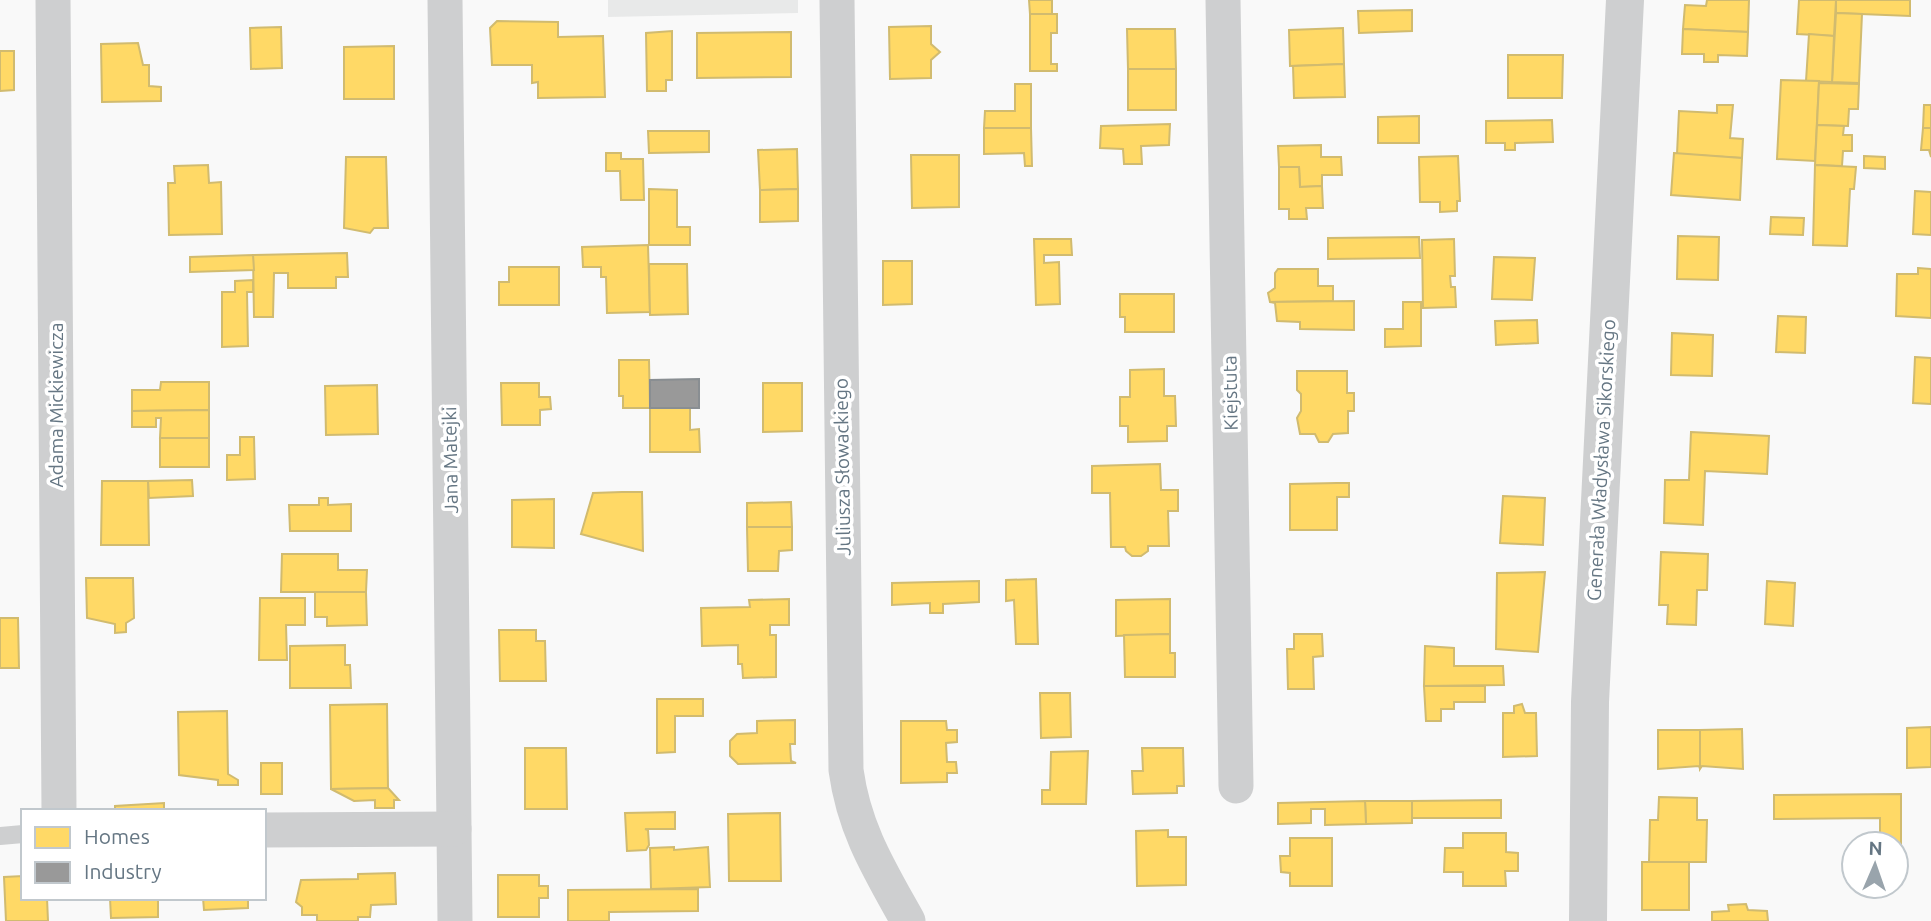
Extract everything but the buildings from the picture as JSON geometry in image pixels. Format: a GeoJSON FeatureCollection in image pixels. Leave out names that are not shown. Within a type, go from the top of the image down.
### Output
{"type":"FeatureCollection","features":[{"type":"Feature","properties":{"kind":"street","name":"Adama Mickiewicza"},"geometry":{"type":"LineString","coordinates":[[53,0],[59,809]]}},
{"type":"Feature","properties":{"kind":"street","name":"Jana Matejki"},"geometry":{"type":"LineString","coordinates":[[445,0],[454,921]]}},
{"type":"Feature","properties":{"kind":"street","name":"Juliusza Słowackiego"},"geometry":{"type":"LineString","coordinates":[[837,0],[846,770],[850,804],[862,837],[908,921]]}},
{"type":"Feature","properties":{"kind":"street","name":"Kiejstuta"},"geometry":{"type":"LineString","coordinates":[[1223,0],[1236,786]]}},
{"type":"Feature","properties":{"kind":"street","name":"Generała Władysława Sikorskiego"},"geometry":{"type":"LineString","coordinates":[[1588,921],[1591,689],[1625,0]]}},
{"type":"Feature","properties":{"kind":"street"},"geometry":{"type":"LineString","coordinates":[[266,830],[454,829]]}},
{"type":"Feature","properties":{"kind":"lane"},"geometry":{"type":"LineString","coordinates":[[0,836],[21,834]]}},
{"type":"Feature","properties":{"kind":"shaded area"},"geometry":{"type":"Polygon","coordinates":[[[608,0],[798,0],[798,13],[608,17],[608,0]]]}}]}
